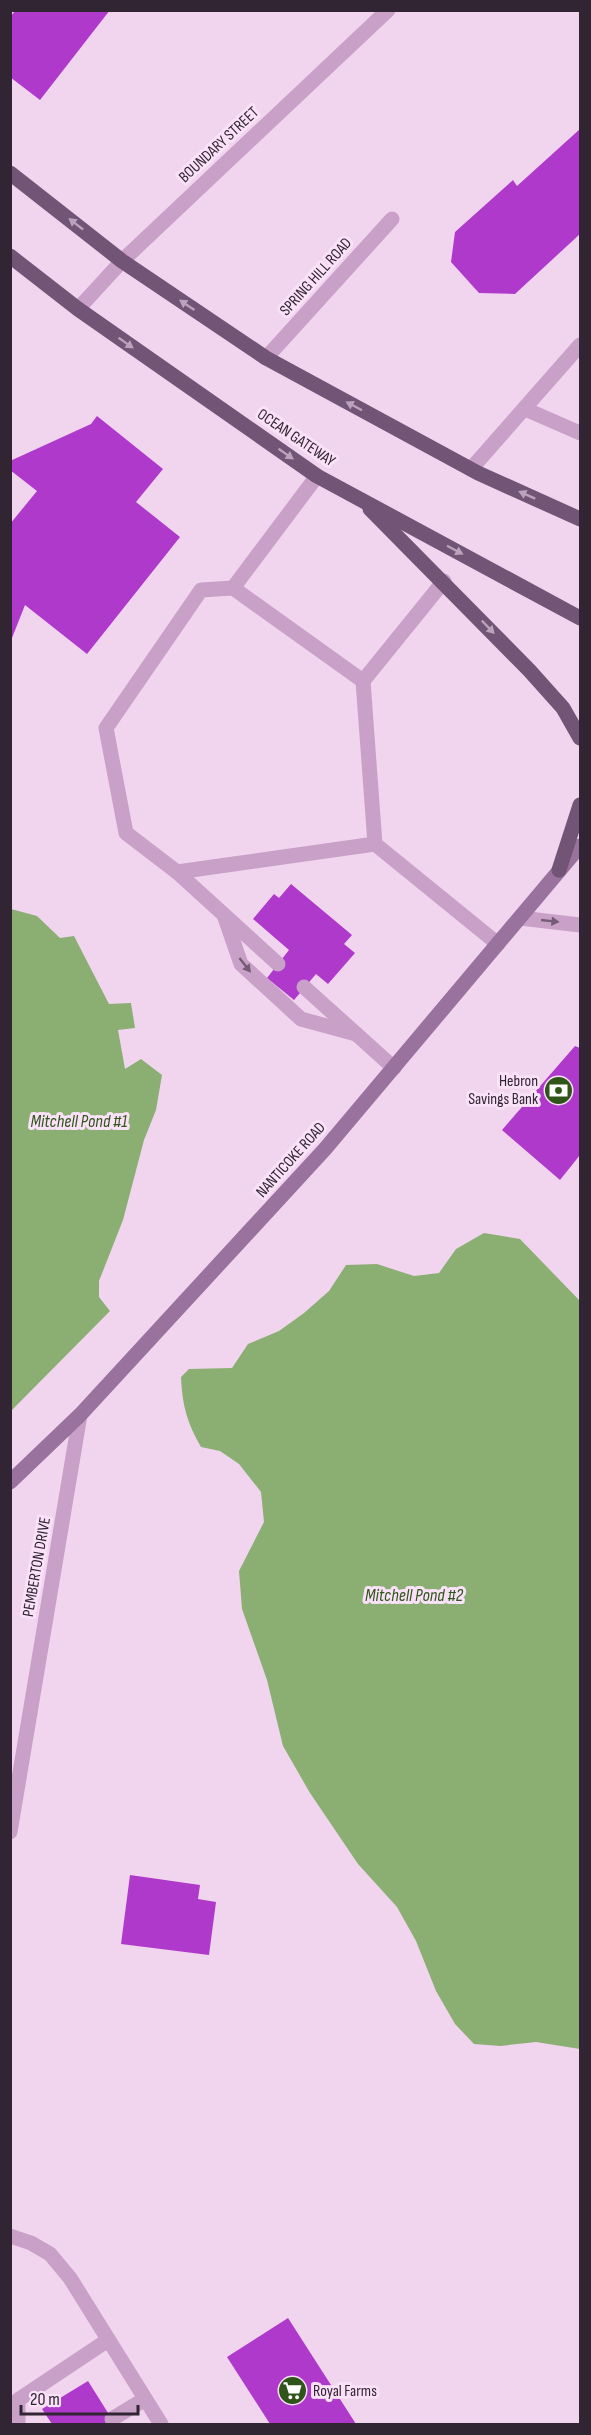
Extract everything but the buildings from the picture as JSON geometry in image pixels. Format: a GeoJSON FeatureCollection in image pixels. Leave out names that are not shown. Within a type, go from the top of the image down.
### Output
{"type":"FeatureCollection","features":[{"type":"Feature","properties":{"kind":"main road"},"geometry":{"type":"LineString","coordinates":[[10,173],[122,261],[267,358],[471,470],[580,519]]}},
{"type":"Feature","properties":{"kind":"main road","name":"OCEAN GATEWAY"},"geometry":{"type":"LineString","coordinates":[[10,256],[78,309],[317,476],[580,618]]}},
{"type":"Feature","properties":{"kind":"main road"},"geometry":{"type":"LineString","coordinates":[[358,497],[444,581],[563,708],[580,738]]}},
{"type":"Feature","properties":{"kind":"main road"},"geometry":{"type":"LineString","coordinates":[[559,870],[580,805]]}},
{"type":"Feature","properties":{"kind":"main road","name":"NANTICOKE ROAD"},"geometry":{"type":"LineString","coordinates":[[10,1482],[80,1415],[317,1158],[580,846]]}},
{"type":"Feature","properties":{"kind":"street","name":"BOUNDARY STREET"},"geometry":{"type":"LineString","coordinates":[[78,309],[122,261],[388,10]]}},
{"type":"Feature","properties":{"kind":"street","name":"SPRING HILL ROAD"},"geometry":{"type":"LineString","coordinates":[[267,358],[392,219]]}},
{"type":"Feature","properties":{"kind":"street"},"geometry":{"type":"LineString","coordinates":[[471,470],[580,345]]}},
{"type":"Feature","properties":{"kind":"street"},"geometry":{"type":"LineString","coordinates":[[525,409],[580,433]]}},
{"type":"Feature","properties":{"kind":"street"},"geometry":{"type":"LineString","coordinates":[[233,588],[317,476]]}},
{"type":"Feature","properties":{"kind":"street"},"geometry":{"type":"LineString","coordinates":[[444,581],[363,681],[375,844],[498,944]]}},
{"type":"Feature","properties":{"kind":"street"},"geometry":{"type":"LineString","coordinates":[[278,964],[177,872],[126,833],[106,728],[201,590],[233,588],[363,681]]}},
{"type":"Feature","properties":{"kind":"street"},"geometry":{"type":"LineString","coordinates":[[177,872],[375,844]]}},
{"type":"Feature","properties":{"kind":"street"},"geometry":{"type":"LineString","coordinates":[[222,912],[241,964],[249,972],[301,1019],[356,1034]]}},
{"type":"Feature","properties":{"kind":"street"},"geometry":{"type":"LineString","coordinates":[[520,918],[580,925]]}},
{"type":"Feature","properties":{"kind":"street"},"geometry":{"type":"LineString","coordinates":[[304,987],[394,1068]]}},
{"type":"Feature","properties":{"kind":"street","name":"PEMBERTON DRIVE"},"geometry":{"type":"LineString","coordinates":[[10,1832],[80,1415]]}},
{"type":"Feature","properties":{"kind":"street"},"geometry":{"type":"LineString","coordinates":[[10,2236],[31,2243],[50,2254],[70,2278],[161,2424]]}},
{"type":"Feature","properties":{"kind":"street"},"geometry":{"type":"LineString","coordinates":[[18,2424],[18,2400],[108,2340]]}},
{"type":"Feature","properties":{"kind":"street"},"geometry":{"type":"LineString","coordinates":[[112,2419],[145,2399]]}},
{"type":"Feature","properties":{"kind":"water","name":"Mitchell Pond #1"},"geometry":{"type":"Polygon","coordinates":[[[11,909],[37,916],[60,938],[74,936],[109,1004],[131,1003],[135,1028],[118,1030],[125,1069],[141,1059],[162,1075],[156,1110],[144,1140],[123,1220],[99,1281],[99,1297],[110,1311],[11,1411],[11,909]]]}},
{"type":"Feature","properties":{"kind":"water","name":"Mitchell Pond #2"},"geometry":{"type":"Polygon","coordinates":[[[484,1233],[520,1239],[580,1301],[580,2049],[536,2042],[500,2046],[474,2044],[455,2024],[436,1991],[416,1941],[397,1907],[358,1864],[310,1793],[283,1746],[267,1680],[242,1609],[239,1571],[264,1522],[261,1492],[239,1464],[220,1451],[201,1447],[186,1413],[183,1396],[181,1377],[189,1369],[232,1368],[248,1344],[279,1331],[329,1291],[346,1265],[377,1264],[414,1276],[439,1273],[456,1249],[484,1233]]]}},
{"type":"Feature","properties":{"kind":"place","name":"Hebron Savings Bank"},"geometry":{"type":"Point","coordinates":[559,1090]}},
{"type":"Feature","properties":{"kind":"place","name":"Royal Farms"},"geometry":{"type":"Point","coordinates":[292,2391]}}]}
